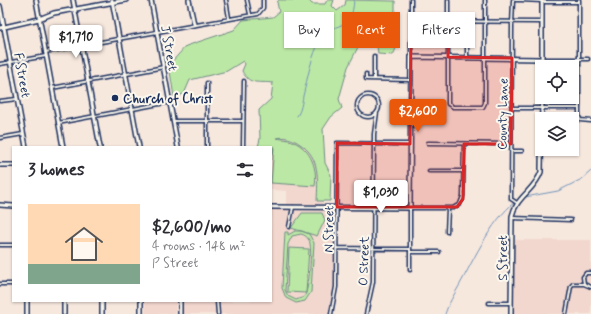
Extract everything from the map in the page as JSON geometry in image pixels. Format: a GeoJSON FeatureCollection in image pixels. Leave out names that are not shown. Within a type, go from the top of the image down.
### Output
{"type":"FeatureCollection","features":[{"type":"Feature","properties":{"kind":"street"},"geometry":{"type":"LineString","coordinates":[[36,0],[62,146]]}},
{"type":"Feature","properties":{"kind":"street"},"geometry":{"type":"LineString","coordinates":[[73,0],[100,146]]}},
{"type":"Feature","properties":{"kind":"street"},"geometry":{"type":"LineString","coordinates":[[2,27],[39,19],[54,13],[75,10],[112,1],[126,0]]}},
{"type":"Feature","properties":{"kind":"street","name":"J Street"},"geometry":{"type":"LineString","coordinates":[[151,0],[178,146]]}},
{"type":"Feature","properties":{"kind":"street"},"geometry":{"type":"LineString","coordinates":[[189,0],[194,24]]}},
{"type":"Feature","properties":{"kind":"street"},"geometry":{"type":"LineString","coordinates":[[226,0],[229,18]]}},
{"type":"Feature","properties":{"kind":"street"},"geometry":{"type":"LineString","coordinates":[[247,0],[250,14]]}},
{"type":"Feature","properties":{"kind":"street"},"geometry":{"type":"LineString","coordinates":[[45,52],[260,13],[264,5],[263,0]]}},
{"type":"Feature","properties":{"kind":"street"},"geometry":{"type":"LineString","coordinates":[[411,0],[411,12]]}},
{"type":"Feature","properties":{"kind":"street"},"geometry":{"type":"LineString","coordinates":[[448,0],[449,12]]}},
{"type":"Feature","properties":{"kind":"street"},"geometry":{"type":"LineString","coordinates":[[448,48],[449,105],[484,106],[485,0]]}},
{"type":"Feature","properties":{"kind":"street","name":"County Lane"},"geometry":{"type":"LineString","coordinates":[[517,204],[511,199],[512,22],[513,0],[520,0]]}},
{"type":"Feature","properties":{"kind":"street"},"geometry":{"type":"LineString","coordinates":[[520,0],[579,1],[579,119],[591,122]]}},
{"type":"Feature","properties":{"kind":"street"},"geometry":{"type":"LineString","coordinates":[[112,1],[139,146]]}},
{"type":"Feature","properties":{"kind":"street"},"geometry":{"type":"LineString","coordinates":[[542,1],[542,59]]}},
{"type":"Feature","properties":{"kind":"street","name":"F Street"},"geometry":{"type":"LineString","coordinates":[[0,6],[2,27],[26,146]]}},
{"type":"Feature","properties":{"kind":"street"},"geometry":{"type":"LineString","coordinates":[[475,21],[542,22]]}},
{"type":"Feature","properties":{"kind":"street"},"geometry":{"type":"LineString","coordinates":[[410,270],[411,48]]}},
{"type":"Feature","properties":{"kind":"street"},"geometry":{"type":"LineString","coordinates":[[467,48],[467,58]]}},
{"type":"Feature","properties":{"kind":"street"},"geometry":{"type":"LineString","coordinates":[[0,64],[46,56]]}},
{"type":"Feature","properties":{"kind":"street"},"geometry":{"type":"LineString","coordinates":[[374,56],[374,80]]}},
{"type":"Feature","properties":{"kind":"street"},"geometry":{"type":"LineString","coordinates":[[411,57],[588,59]]}},
{"type":"Feature","properties":{"kind":"street"},"geometry":{"type":"LineString","coordinates":[[51,88],[164,67]]}},
{"type":"Feature","properties":{"kind":"street"},"geometry":{"type":"LineString","coordinates":[[366,74],[366,79],[411,80]]}},
{"type":"Feature","properties":{"kind":"street"},"geometry":{"type":"LineString","coordinates":[[243,146],[244,81]]}},
{"type":"Feature","properties":{"kind":"street"},"geometry":{"type":"LineString","coordinates":[[207,83],[207,146]]}},
{"type":"Feature","properties":{"kind":"street"},"geometry":{"type":"LineString","coordinates":[[363,97],[375,98],[379,106],[377,112],[372,115],[360,113],[357,108],[358,100],[363,97]]}},
{"type":"Feature","properties":{"kind":"street"},"geometry":{"type":"LineString","coordinates":[[0,101],[17,98]]}},
{"type":"Feature","properties":{"kind":"street"},"geometry":{"type":"LineString","coordinates":[[58,123],[170,102]]}},
{"type":"Feature","properties":{"kind":"street"},"geometry":{"type":"LineString","coordinates":[[517,204],[534,185],[540,174],[542,104]]}},
{"type":"Feature","properties":{"kind":"street"},"geometry":{"type":"LineString","coordinates":[[512,108],[578,108]]}},
{"type":"Feature","properties":{"kind":"street","name":"O Street"},"geometry":{"type":"LineString","coordinates":[[366,314],[373,284],[374,143],[377,112]]}},
{"type":"Feature","properties":{"kind":"street"},"geometry":{"type":"LineString","coordinates":[[173,121],[243,121]]}},
{"type":"Feature","properties":{"kind":"street"},"geometry":{"type":"LineString","coordinates":[[0,138],[23,134]]}},
{"type":"Feature","properties":{"kind":"street","name":"N Street"},"geometry":{"type":"LineString","coordinates":[[330,314],[336,287],[337,143],[374,143]]}},
{"type":"Feature","properties":{"kind":"street"},"geometry":{"type":"LineString","coordinates":[[374,143],[410,144]]}},
{"type":"Feature","properties":{"kind":"street"},"geometry":{"type":"LineString","coordinates":[[428,143],[511,144]]}},
{"type":"Feature","properties":{"kind":"street"},"geometry":{"type":"LineString","coordinates":[[272,207],[455,208],[463,199],[464,144]]}},
{"type":"Feature","properties":{"kind":"street"},"geometry":{"type":"LineString","coordinates":[[511,151],[522,151]]}},
{"type":"Feature","properties":{"kind":"street"},"geometry":{"type":"LineString","coordinates":[[0,165],[12,165]]}},
{"type":"Feature","properties":{"kind":"street"},"geometry":{"type":"LineString","coordinates":[[428,171],[463,171]]}},
{"type":"Feature","properties":{"kind":"street","name":"S Street"},"geometry":{"type":"LineString","coordinates":[[511,314],[512,218],[517,204]]}},
{"type":"Feature","properties":{"kind":"street"},"geometry":{"type":"LineString","coordinates":[[0,205],[12,206]]}},
{"type":"Feature","properties":{"kind":"street"},"geometry":{"type":"LineString","coordinates":[[289,227],[293,207]]}},
{"type":"Feature","properties":{"kind":"street"},"geometry":{"type":"LineString","coordinates":[[448,209],[448,232]]}},
{"type":"Feature","properties":{"kind":"street"},"geometry":{"type":"LineString","coordinates":[[512,218],[571,220]]}},
{"type":"Feature","properties":{"kind":"street"},"geometry":{"type":"LineString","coordinates":[[0,245],[12,245]]}},
{"type":"Feature","properties":{"kind":"street"},"geometry":{"type":"LineString","coordinates":[[336,248],[373,248],[440,252]]}},
{"type":"Feature","properties":{"kind":"street"},"geometry":{"type":"LineString","coordinates":[[584,284],[583,277],[586,273],[591,273]]}},
{"type":"Feature","properties":{"kind":"street"},"geometry":{"type":"LineString","coordinates":[[0,284],[12,284]]}},
{"type":"Feature","properties":{"kind":"street"},"geometry":{"type":"LineString","coordinates":[[566,314],[571,286],[573,284],[584,284],[591,287]]}},
{"type":"Feature","properties":{"kind":"street"},"geometry":{"type":"LineString","coordinates":[[27,302],[27,314]]}},
{"type":"Feature","properties":{"kind":"street"},"geometry":{"type":"LineString","coordinates":[[64,302],[64,314]]}},
{"type":"Feature","properties":{"kind":"street"},"geometry":{"type":"LineString","coordinates":[[102,302],[102,314]]}},
{"type":"Feature","properties":{"kind":"street"},"geometry":{"type":"LineString","coordinates":[[141,302],[142,314]]}},
{"type":"Feature","properties":{"kind":"street"},"geometry":{"type":"LineString","coordinates":[[180,302],[180,314]]}},
{"type":"Feature","properties":{"kind":"street"},"geometry":{"type":"LineString","coordinates":[[217,302],[218,314]]}},
{"type":"Feature","properties":{"kind":"street"},"geometry":{"type":"LineString","coordinates":[[489,303],[511,303]]}},
{"type":"Feature","properties":{"kind":"highlighted area"},"geometry":{"type":"Polygon","coordinates":[[[411,21],[449,21],[448,57],[512,58],[511,144],[464,144],[463,199],[457,207],[337,207],[337,143],[410,144],[411,21]]]}},
{"type":"Feature","properties":{"kind":"shaded area"},"geometry":{"type":"Polygon","coordinates":[[[264,131],[323,131],[323,207],[337,207],[336,287],[331,314],[180,314],[180,302],[272,302],[272,207],[286,207],[286,191],[272,190],[272,146],[271,146],[264,131]]]}},
{"type":"Feature","properties":{"kind":"shaded area"},"geometry":{"type":"Polygon","coordinates":[[[512,240],[591,240],[591,314],[511,314],[512,240]]]}},
{"type":"Feature","properties":{"kind":"shaded area"},"geometry":{"type":"Polygon","coordinates":[[[145,302],[176,302],[176,314],[145,314],[145,302]]]}},
{"type":"Feature","properties":{"kind":"green space"},"geometry":{"type":"Polygon","coordinates":[[[279,0],[308,0],[312,4],[325,4],[327,0],[334,0],[332,6],[337,11],[345,5],[346,0],[395,1],[394,12],[342,12],[342,48],[358,48],[348,67],[339,99],[342,108],[331,117],[323,129],[325,163],[331,175],[330,201],[317,201],[318,185],[316,169],[311,155],[307,149],[289,138],[277,138],[296,143],[307,152],[311,158],[315,171],[315,186],[272,183],[274,146],[272,152],[272,146],[258,146],[260,139],[259,110],[271,99],[273,83],[255,82],[248,79],[242,71],[245,64],[243,61],[227,71],[190,80],[184,94],[174,97],[169,65],[186,46],[234,30],[243,20],[273,17],[279,12],[277,2],[279,0]]]}},
{"type":"Feature","properties":{"kind":"green space"},"geometry":{"type":"Polygon","coordinates":[[[377,48],[396,48],[393,55],[378,54],[377,48]]]}},
{"type":"Feature","properties":{"kind":"green space"},"geometry":{"type":"Polygon","coordinates":[[[302,213],[322,213],[325,220],[317,236],[291,228],[302,213]]]}},
{"type":"Feature","properties":{"kind":"green space"},"geometry":{"type":"Polygon","coordinates":[[[295,231],[302,231],[309,234],[314,243],[311,292],[305,301],[296,303],[286,298],[282,288],[285,232],[288,232],[288,235],[295,231]],[[301,234],[292,236],[288,244],[285,290],[288,296],[296,300],[304,297],[306,293],[310,269],[311,251],[309,240],[306,236],[301,234]]]}},
{"type":"Feature","properties":{"kind":"green space"},"geometry":{"type":"Polygon","coordinates":[[[289,248],[309,249],[306,293],[287,292],[289,248]]]}},
{"type":"Feature","properties":{"kind":"waterway"},"geometry":{"type":"LineString","coordinates":[[297,116],[310,67],[321,39],[331,29],[341,25],[350,18],[354,0]]}},
{"type":"Feature","properties":{"kind":"waterway"},"geometry":{"type":"LineString","coordinates":[[525,197],[558,191],[582,179],[591,171]]}},
{"type":"Feature","properties":{"kind":"waterway"},"geometry":{"type":"LineString","coordinates":[[445,314],[449,303],[485,238],[502,215],[511,205],[520,199]]}},
{"type":"Feature","properties":{"kind":"place","name":"Church of Christ"},"geometry":{"type":"Point","coordinates":[115,98]}}]}
